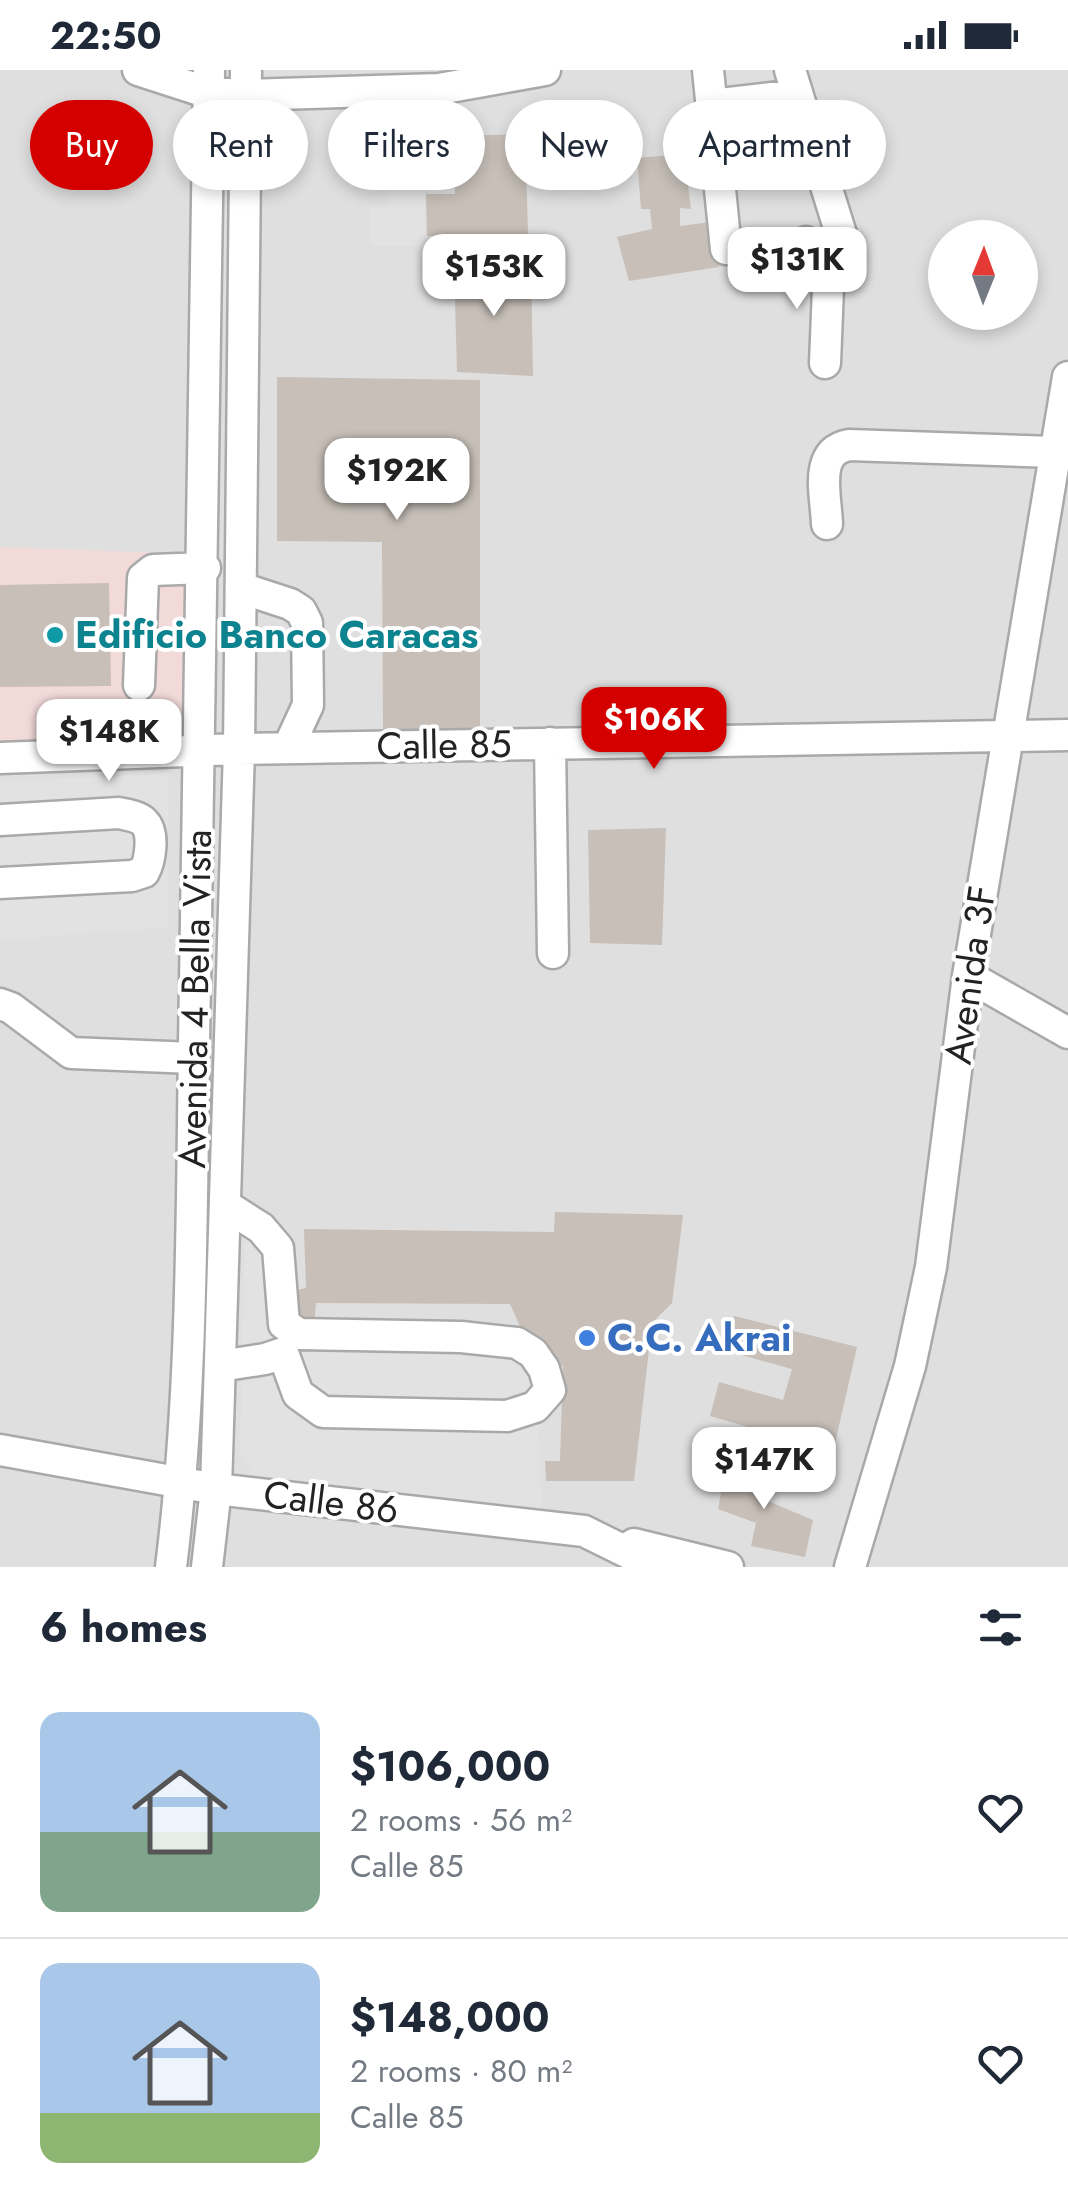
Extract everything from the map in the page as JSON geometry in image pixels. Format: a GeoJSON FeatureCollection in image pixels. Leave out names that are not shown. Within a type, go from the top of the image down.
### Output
{"type":"FeatureCollection","features":[{"type":"Feature","properties":{"kind":"street"},"geometry":{"type":"LineString","coordinates":[[138,70],[209,82],[246,83],[440,79],[545,70]]}},
{"type":"Feature","properties":{"kind":"street"},"geometry":{"type":"LineString","coordinates":[[708,70],[711,100]]}},
{"type":"Feature","properties":{"kind":"street","name":"Avenida 4 Bella Vista"},"geometry":{"type":"LineString","coordinates":[[171,1567],[182,1480],[194,1058],[205,568],[209,82]]}},
{"type":"Feature","properties":{"kind":"street"},"geometry":{"type":"LineString","coordinates":[[730,100],[794,82],[845,247],[844,254],[830,263]]}},
{"type":"Feature","properties":{"kind":"street","name":"Avenida 4 Bella Vista"},"geometry":{"type":"LineString","coordinates":[[207,1567],[216,1489],[240,749],[246,83]]}},
{"type":"Feature","properties":{"kind":"street"},"geometry":{"type":"LineString","coordinates":[[720,190],[726,248]]}},
{"type":"Feature","properties":{"kind":"street"},"geometry":{"type":"LineString","coordinates":[[806,242],[813,256],[830,263]]}},
{"type":"Feature","properties":{"kind":"street"},"geometry":{"type":"LineString","coordinates":[[825,363],[830,263]]}},
{"type":"Feature","properties":{"kind":"street","name":"Avenida 3F"},"geometry":{"type":"LineString","coordinates":[[850,1567],[921,1319],[968,976],[1068,377]]}},
{"type":"Feature","properties":{"kind":"street"},"geometry":{"type":"LineString","coordinates":[[826,524],[825,464],[836,447],[1055,452]]}},
{"type":"Feature","properties":{"kind":"street"},"geometry":{"type":"LineString","coordinates":[[139,685],[144,578],[154,570],[205,568]]}},
{"type":"Feature","properties":{"kind":"street"},"geometry":{"type":"LineString","coordinates":[[241,588],[290,604],[307,623],[308,705],[288,748]]}},
{"type":"Feature","properties":{"kind":"street","name":"Calle 85"},"geometry":{"type":"LineString","coordinates":[[0,758],[240,749],[1068,735]]}},
{"type":"Feature","properties":{"kind":"street"},"geometry":{"type":"LineString","coordinates":[[550,743],[553,954]]}},
{"type":"Feature","properties":{"kind":"street"},"geometry":{"type":"LineString","coordinates":[[0,820],[132,816],[143,821],[149,830],[150,862],[144,872],[132,876],[0,883]]}},
{"type":"Feature","properties":{"kind":"street"},"geometry":{"type":"LineString","coordinates":[[968,976],[1068,1033]]}},
{"type":"Feature","properties":{"kind":"street"},"geometry":{"type":"LineString","coordinates":[[0,1004],[71,1052],[194,1058]]}},
{"type":"Feature","properties":{"kind":"street"},"geometry":{"type":"LineString","coordinates":[[220,1366],[265,1360],[283,1338],[461,1337],[518,1343],[533,1353],[544,1368],[550,1390],[535,1406],[507,1416],[323,1412],[298,1394],[283,1338],[278,1248],[262,1228],[225,1205]]}},
{"type":"Feature","properties":{"kind":"street","name":"Calle 86"},"geometry":{"type":"LineString","coordinates":[[0,1450],[216,1489],[584,1531],[656,1567]]}},
{"type":"Feature","properties":{"kind":"street"},"geometry":{"type":"LineString","coordinates":[[584,1531],[728,1567]]}},
{"type":"Feature","properties":{"kind":"shaded area"},"geometry":{"type":"Polygon","coordinates":[[[0,70],[1068,70],[1068,1567],[0,1567],[0,70]]]}},
{"type":"Feature","properties":{"kind":"shaded area"},"geometry":{"type":"Polygon","coordinates":[[[388,190],[453,190],[425,192],[425,246],[371,246],[370,206],[388,206],[388,190]]]}},
{"type":"Feature","properties":{"kind":"shaded area"},"geometry":{"type":"Polygon","coordinates":[[[0,547],[189,554],[186,737],[0,741],[0,547]]]}},
{"type":"Feature","properties":{"kind":"shaded area"},"geometry":{"type":"Polygon","coordinates":[[[168,773],[168,927],[0,940],[0,782],[168,773]]]}},
{"type":"Feature","properties":{"kind":"shaded area"},"geometry":{"type":"Polygon","coordinates":[[[283,1234],[290,1341],[517,1348],[537,1389],[542,1514],[257,1479],[240,1452],[245,1235],[283,1234]]]}},
{"type":"Feature","properties":{"kind":"building"},"geometry":{"type":"Polygon","coordinates":[[[485,135],[505,135],[505,190],[527,190],[528,234],[427,236],[426,194],[485,190],[485,135]]]}},
{"type":"Feature","properties":{"kind":"building"},"geometry":{"type":"Polygon","coordinates":[[[663,156],[663,190],[689,190],[691,209],[680,208],[680,226],[711,222],[719,267],[629,281],[617,237],[652,229],[650,209],[641,209],[643,157],[663,156]]]}},
{"type":"Feature","properties":{"kind":"building"},"geometry":{"type":"Polygon","coordinates":[[[454,263],[531,265],[533,376],[457,372],[454,263]]]}},
{"type":"Feature","properties":{"kind":"building"},"geometry":{"type":"Polygon","coordinates":[[[277,377],[480,380],[480,731],[383,732],[382,542],[277,541],[277,377]]]}},
{"type":"Feature","properties":{"kind":"building","name":"Edificio Banco Caracas"},"geometry":{"type":"Polygon","coordinates":[[[109,583],[111,686],[0,687],[0,585],[109,583]]]}},
{"type":"Feature","properties":{"kind":"building"},"geometry":{"type":"Polygon","coordinates":[[[666,828],[662,945],[590,943],[588,830],[666,828]]]}},
{"type":"Feature","properties":{"kind":"building","name":"C.C. Akrai"},"geometry":{"type":"Polygon","coordinates":[[[555,1212],[683,1215],[672,1303],[652,1323],[634,1481],[546,1481],[545,1461],[560,1461],[563,1366],[530,1349],[510,1304],[316,1303],[314,1327],[297,1323],[292,1291],[306,1288],[304,1229],[554,1232],[555,1212]]]}},
{"type":"Feature","properties":{"kind":"building"},"geometry":{"type":"Polygon","coordinates":[[[734,1316],[857,1347],[833,1452],[710,1416],[719,1382],[783,1400],[792,1369],[727,1351],[734,1316]]]}},
{"type":"Feature","properties":{"kind":"building"},"geometry":{"type":"Polygon","coordinates":[[[726,1466],[769,1472],[770,1502],[813,1520],[805,1557],[751,1546],[756,1523],[718,1509],[726,1466]]]}},
{"type":"Feature","properties":{"kind":"place","name":"Edificio Banco Caracas"},"geometry":{"type":"Point","coordinates":[55,635]}},
{"type":"Feature","properties":{"kind":"place","name":"C.C. Akrai"},"geometry":{"type":"Point","coordinates":[587,1338]}}]}
